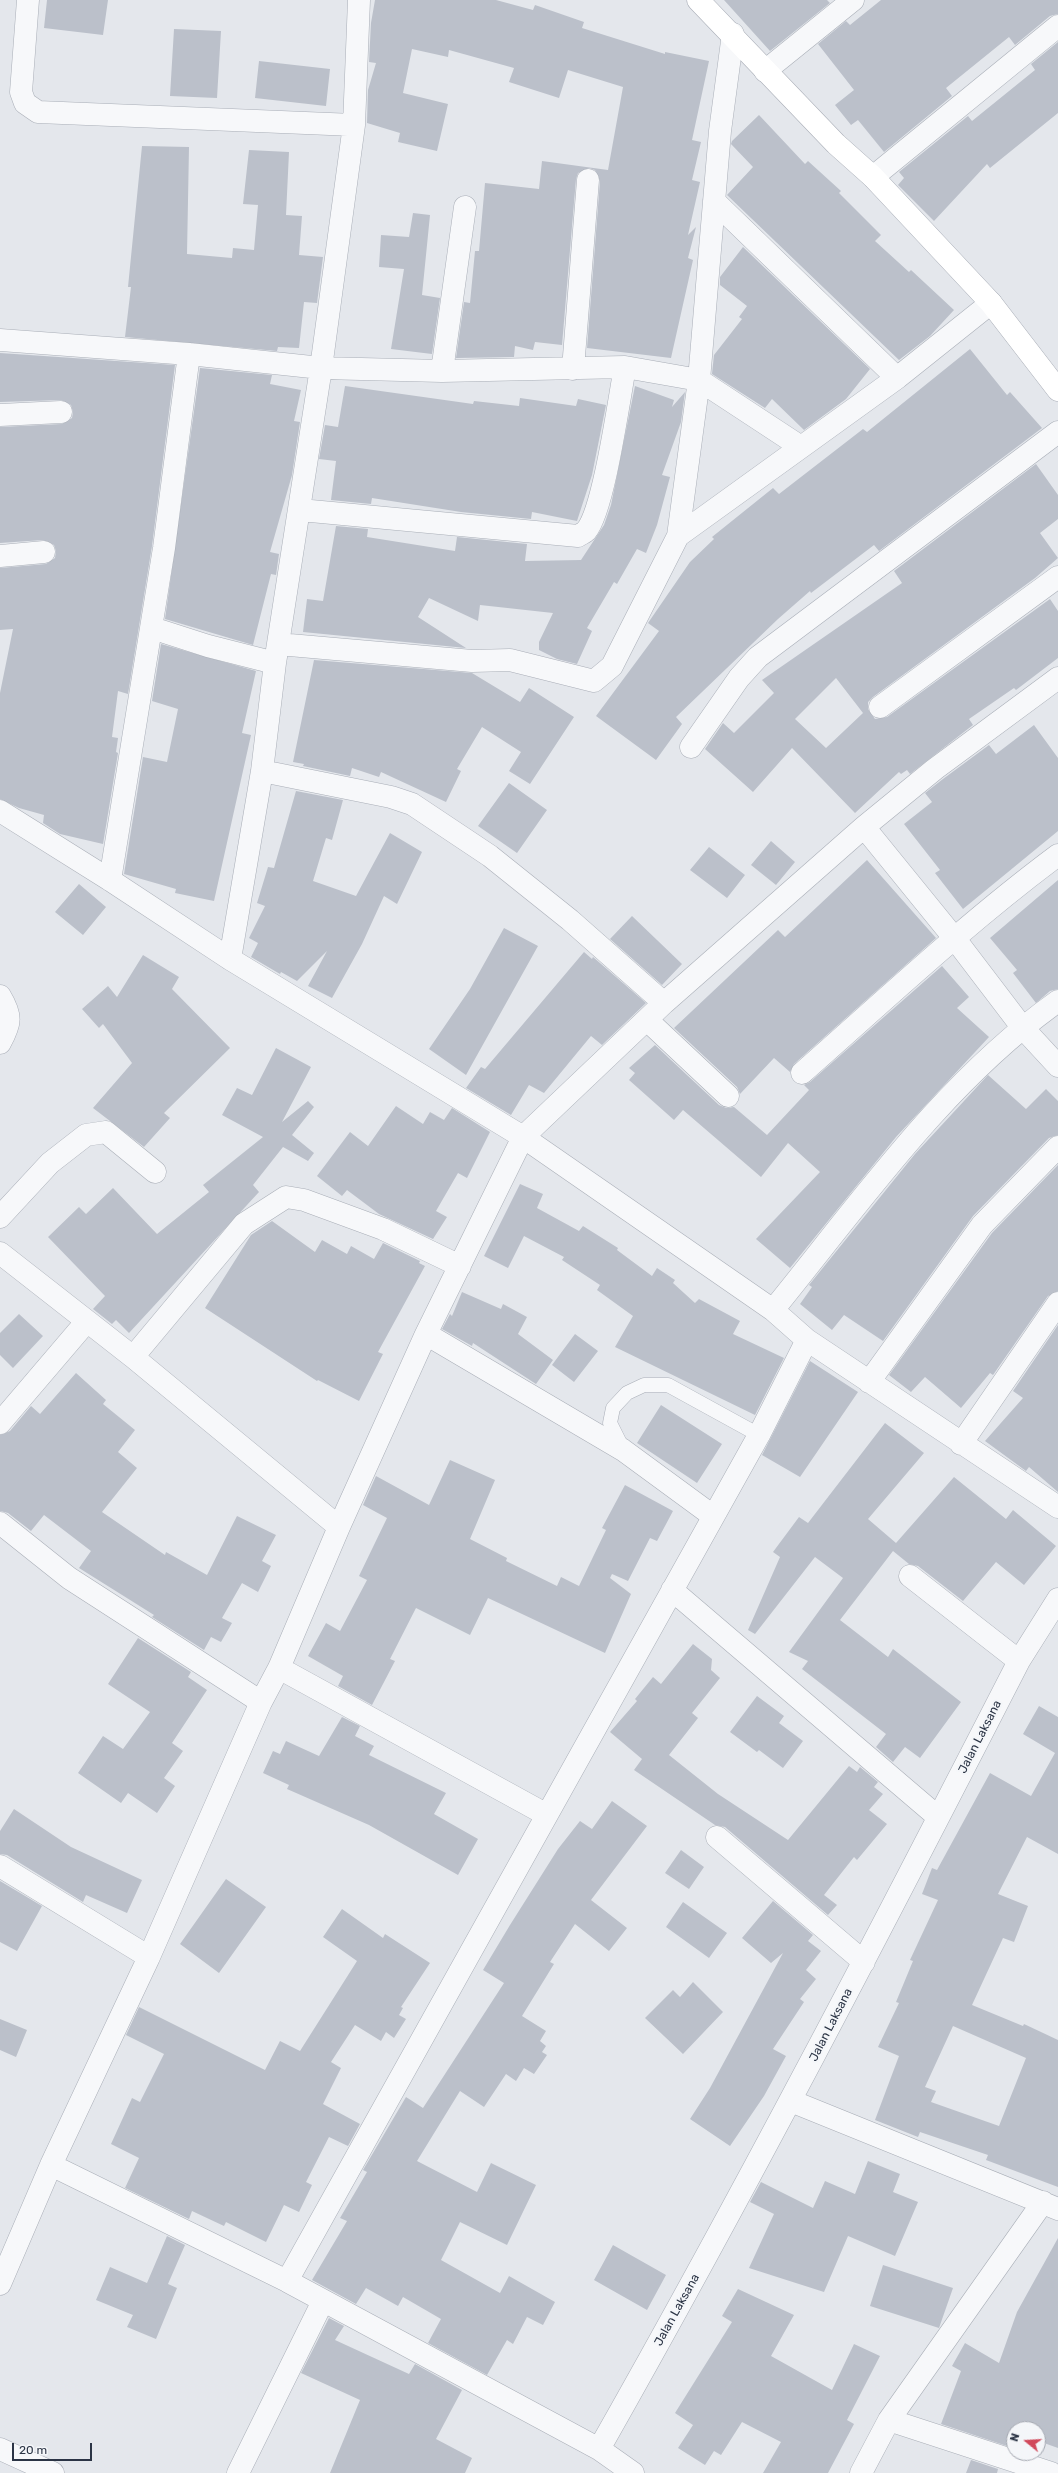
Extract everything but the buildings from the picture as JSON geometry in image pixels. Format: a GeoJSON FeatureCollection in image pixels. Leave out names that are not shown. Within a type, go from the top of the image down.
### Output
{"type":"FeatureCollection","features":[{"type":"Feature","properties":{"kind":"street"},"geometry":{"type":"LineString","coordinates":[[28,0],[21,92],[25,103],[38,112],[354,125]]}},
{"type":"Feature","properties":{"kind":"street"},"geometry":{"type":"LineString","coordinates":[[230,959],[262,771],[277,653],[321,368],[354,125],[359,0]]}},
{"type":"Feature","properties":{"kind":"street"},"geometry":{"type":"LineString","coordinates":[[698,0],[733,34],[765,71],[836,144],[872,177],[991,303],[1058,390]]}},
{"type":"Feature","properties":{"kind":"street"},"geometry":{"type":"LineString","coordinates":[[765,71],[854,0]]}},
{"type":"Feature","properties":{"kind":"street"},"geometry":{"type":"LineString","coordinates":[[872,177],[1058,26]]}},
{"type":"Feature","properties":{"kind":"street"},"geometry":{"type":"LineString","coordinates":[[152,628],[208,646],[277,653],[472,661],[510,660],[594,681],[612,666],[678,536],[699,380],[720,130],[733,34]]}},
{"type":"Feature","properties":{"kind":"street"},"geometry":{"type":"LineString","coordinates":[[573,369],[588,180]]}},
{"type":"Feature","properties":{"kind":"street"},"geometry":{"type":"LineString","coordinates":[[714,201],[897,378]]}},
{"type":"Feature","properties":{"kind":"street"},"geometry":{"type":"LineString","coordinates":[[442,371],[465,208]]}},
{"type":"Feature","properties":{"kind":"street"},"geometry":{"type":"LineString","coordinates":[[678,536],[897,378],[991,303]]}},
{"type":"Feature","properties":{"kind":"street"},"geometry":{"type":"LineString","coordinates":[[0,340],[189,354],[321,368],[442,371],[625,367],[699,380],[801,447]]}},
{"type":"Feature","properties":{"kind":"street"},"geometry":{"type":"LineString","coordinates":[[110,880],[152,628],[189,354]]}},
{"type":"Feature","properties":{"kind":"street"},"geometry":{"type":"LineString","coordinates":[[300,510],[578,536],[586,532],[591,523],[600,496],[625,367]]}},
{"type":"Feature","properties":{"kind":"street"},"geometry":{"type":"LineString","coordinates":[[0,415],[61,412]]}},
{"type":"Feature","properties":{"kind":"street"},"geometry":{"type":"LineString","coordinates":[[691,746],[739,678],[758,657],[1058,432]]}},
{"type":"Feature","properties":{"kind":"street"},"geometry":{"type":"LineString","coordinates":[[0,556],[44,552]]}},
{"type":"Feature","properties":{"kind":"street"},"geometry":{"type":"LineString","coordinates":[[880,707],[1058,577]]}},
{"type":"Feature","properties":{"kind":"street"},"geometry":{"type":"LineString","coordinates":[[0,2284],[51,2165],[150,1957],[261,1702],[279,1668],[339,1527],[426,1334],[523,1137],[664,1004],[864,827],[935,769],[1058,678]]}},
{"type":"Feature","properties":{"kind":"street"},"geometry":{"type":"LineString","coordinates":[[262,771],[391,797],[412,804],[490,856],[570,920],[664,1004]]}},
{"type":"Feature","properties":{"kind":"street"},"geometry":{"type":"LineString","coordinates":[[0,811],[110,880],[230,959],[523,1137],[773,1310],[807,1340],[961,1444],[1058,1507]]}},
{"type":"Feature","properties":{"kind":"street"},"geometry":{"type":"LineString","coordinates":[[864,827],[955,939],[1022,1027],[1058,1066]]}},
{"type":"Feature","properties":{"kind":"street"},"geometry":{"type":"LineString","coordinates":[[802,1073],[955,939],[1021,883],[1058,855]]}},
{"type":"Feature","properties":{"kind":"street"},"geometry":{"type":"LineString","coordinates":[[0,996],[9,1011],[9,1027],[0,1043]]}},
{"type":"Feature","properties":{"kind":"street"},"geometry":{"type":"LineString","coordinates":[[773,1310],[942,1103],[1022,1027],[1058,1001]]}},
{"type":"Feature","properties":{"kind":"street"},"geometry":{"type":"LineString","coordinates":[[647,1020],[728,1096]]}},
{"type":"Feature","properties":{"kind":"street"},"geometry":{"type":"LineString","coordinates":[[0,1217],[50,1163],[86,1135],[106,1132],[155,1172]]}},
{"type":"Feature","properties":{"kind":"street"},"geometry":{"type":"LineString","coordinates":[[870,1382],[982,1224],[1058,1147]]}},
{"type":"Feature","properties":{"kind":"street"},"geometry":{"type":"LineString","coordinates":[[133,1357],[244,1224],[286,1197],[304,1200],[383,1229],[460,1266]]}},
{"type":"Feature","properties":{"kind":"street"},"geometry":{"type":"LineString","coordinates":[[0,1253],[133,1357],[339,1527]]}},
{"type":"Feature","properties":{"kind":"street"},"geometry":{"type":"LineString","coordinates":[[961,1444],[1058,1303]]}},
{"type":"Feature","properties":{"kind":"street"},"geometry":{"type":"LineString","coordinates":[[0,1423],[87,1321]]}},
{"type":"Feature","properties":{"kind":"street"},"geometry":{"type":"LineString","coordinates":[[426,1334],[623,1450],[713,1516]]}},
{"type":"Feature","properties":{"kind":"street"},"geometry":{"type":"LineString","coordinates":[[287,2281],[759,1435],[807,1340]]}},
{"type":"Feature","properties":{"kind":"street"},"geometry":{"type":"LineString","coordinates":[[0,1523],[69,1578],[261,1702]]}},
{"type":"Feature","properties":{"kind":"street"},"geometry":{"type":"LineString","coordinates":[[910,1576],[1019,1661]]}},
{"type":"Feature","properties":{"kind":"street"},"geometry":{"type":"LineString","coordinates":[[672,1590],[938,1817]]}},
{"type":"Feature","properties":{"kind":"street","name":"Jalan Laksana"},"geometry":{"type":"LineString","coordinates":[[599,2449],[691,2287],[792,2101],[1019,1661],[1058,1599]]}},
{"type":"Feature","properties":{"kind":"street"},"geometry":{"type":"LineString","coordinates":[[279,1668],[547,1815]]}},
{"type":"Feature","properties":{"kind":"street"},"geometry":{"type":"LineString","coordinates":[[717,1837],[864,1962]]}},
{"type":"Feature","properties":{"kind":"street"},"geometry":{"type":"LineString","coordinates":[[0,1866],[150,1957]]}},
{"type":"Feature","properties":{"kind":"street"},"geometry":{"type":"LineString","coordinates":[[792,2101],[1050,2206],[889,2420],[861,2473]]}},
{"type":"Feature","properties":{"kind":"street"},"geometry":{"type":"LineString","coordinates":[[51,2165],[287,2281],[599,2449],[633,2473]]}},
{"type":"Feature","properties":{"kind":"street"},"geometry":{"type":"LineString","coordinates":[[238,2473],[323,2301]]}},
{"type":"Feature","properties":{"kind":"street"},"geometry":{"type":"LineString","coordinates":[[889,2420],[1051,2473]]}},
{"type":"Feature","properties":{"kind":"street"},"geometry":{"type":"LineString","coordinates":[[0,2449],[53,2473]]}},
{"type":"Feature","properties":{"kind":"lane"},"geometry":{"type":"LineString","coordinates":[[623,1450],[610,1423],[613,1408],[626,1393],[644,1384],[668,1385],[759,1435]]}}]}
